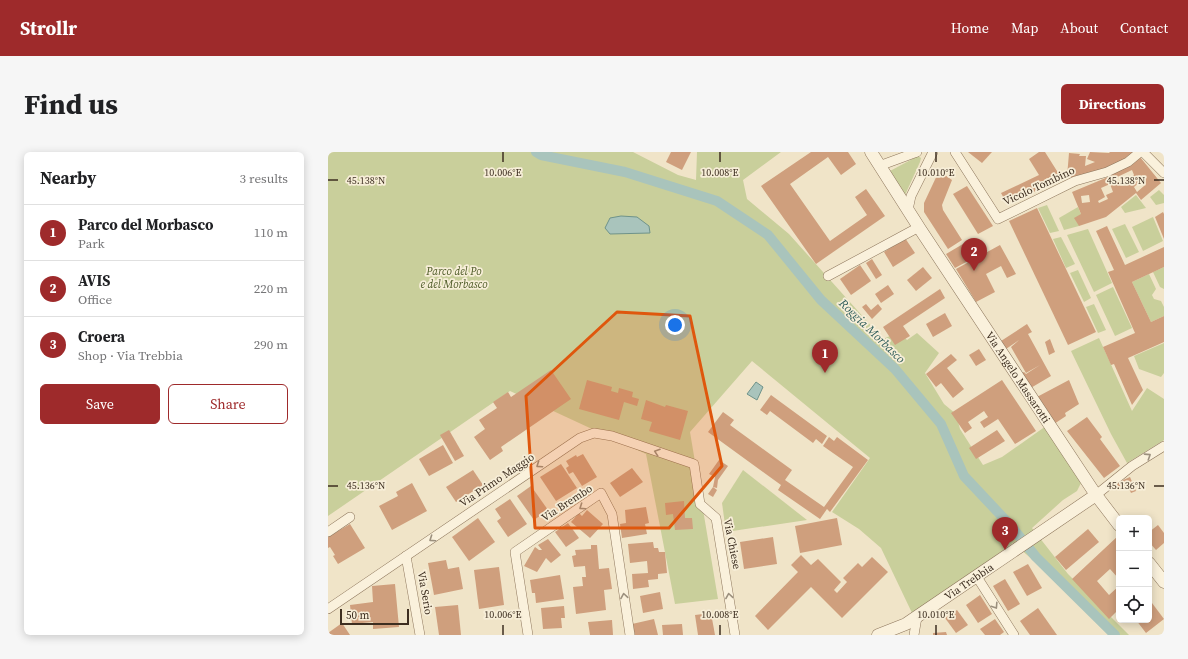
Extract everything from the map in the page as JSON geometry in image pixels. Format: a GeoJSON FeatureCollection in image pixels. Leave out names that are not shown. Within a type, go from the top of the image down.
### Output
{"type":"FeatureCollection","features":[{"type":"Feature","properties":{"kind":"street","name":"Via Angelo Massarotti"},"geometry":{"type":"LineString","coordinates":[[871,152],[1096,495],[1116,521]]}},
{"type":"Feature","properties":{"kind":"street"},"geometry":{"type":"LineString","coordinates":[[879,166],[917,152]]}},
{"type":"Feature","properties":{"kind":"street"},"geometry":{"type":"LineString","coordinates":[[908,210],[911,196],[933,152]]}},
{"type":"Feature","properties":{"kind":"street","name":"Vicolo Tombino"},"geometry":{"type":"LineString","coordinates":[[955,152],[998,219],[1075,181],[1107,172],[1128,162],[1140,152]]}},
{"type":"Feature","properties":{"kind":"street"},"geometry":{"type":"LineString","coordinates":[[1147,155],[1164,160]]}},
{"type":"Feature","properties":{"kind":"street"},"geometry":{"type":"LineString","coordinates":[[1147,155],[1164,174]]}},
{"type":"Feature","properties":{"kind":"street"},"geometry":{"type":"LineString","coordinates":[[828,276],[919,227]]}},
{"type":"Feature","properties":{"kind":"street","name":"Via Primo Maggio"},"geometry":{"type":"LineString","coordinates":[[328,608],[580,438],[594,433],[612,436],[694,464]]}},
{"type":"Feature","properties":{"kind":"street"},"geometry":{"type":"LineString","coordinates":[[1096,495],[1132,466],[1164,446]]}},
{"type":"Feature","properties":{"kind":"street","name":"Via Chiese"},"geometry":{"type":"LineString","coordinates":[[694,464],[700,504],[716,518],[734,635]]}},
{"type":"Feature","properties":{"kind":"street","name":"Via Brembo"},"geometry":{"type":"LineString","coordinates":[[528,635],[516,552],[601,493],[612,514],[630,635]]}},
{"type":"Feature","properties":{"kind":"street","name":"Via Trebbia"},"geometry":{"type":"LineString","coordinates":[[878,635],[906,624],[917,617],[1031,541],[1096,495]]}},
{"type":"Feature","properties":{"kind":"street"},"geometry":{"type":"LineString","coordinates":[[328,532],[350,517]]}},
{"type":"Feature","properties":{"kind":"street","name":"Via Serio"},"geometry":{"type":"LineString","coordinates":[[406,556],[420,635]]}},
{"type":"Feature","properties":{"kind":"street"},"geometry":{"type":"LineString","coordinates":[[1152,567],[1164,582]]}},
{"type":"Feature","properties":{"kind":"street"},"geometry":{"type":"LineString","coordinates":[[976,577],[1014,635]]}},
{"type":"Feature","properties":{"kind":"street"},"geometry":{"type":"LineString","coordinates":[[914,635],[917,617]]}},
{"type":"Feature","properties":{"kind":"highlighted area"},"geometry":{"type":"Polygon","coordinates":[[[617,312],[690,316],[722,466],[669,528],[535,528],[526,396],[617,312]]]}},
{"type":"Feature","properties":{"kind":"green space","name":"Parco del Po e del Morbasco"},"geometry":{"type":"Polygon","coordinates":[[[328,152],[633,152],[678,175],[696,180],[697,152],[781,152],[743,180],[747,199],[789,234],[883,339],[899,332],[907,340],[917,333],[939,353],[925,373],[944,404],[956,414],[960,429],[983,465],[1002,457],[1046,426],[1081,483],[1077,491],[1063,500],[1032,528],[1068,574],[1129,635],[1110,635],[1048,573],[1013,543],[913,615],[881,548],[859,529],[832,512],[870,458],[752,361],[690,432],[718,599],[675,604],[646,454],[510,391],[328,516],[328,152]]]}},
{"type":"Feature","properties":{"kind":"green space"},"geometry":{"type":"Polygon","coordinates":[[[918,156],[921,158],[920,162],[905,195],[890,171],[918,156]]]}},
{"type":"Feature","properties":{"kind":"green space"},"geometry":{"type":"Polygon","coordinates":[[[1159,190],[1164,195],[1164,203],[1156,205],[1150,197],[1159,190]]]}},
{"type":"Feature","properties":{"kind":"green space"},"geometry":{"type":"Polygon","coordinates":[[[1136,195],[1146,208],[1125,213],[1121,207],[1136,195]]]}},
{"type":"Feature","properties":{"kind":"green space"},"geometry":{"type":"Polygon","coordinates":[[[1047,205],[1059,231],[1050,233],[1038,208],[1047,205]]]}},
{"type":"Feature","properties":{"kind":"green space"},"geometry":{"type":"Polygon","coordinates":[[[1078,207],[1081,214],[1079,226],[1064,230],[1059,218],[1078,207]]]}},
{"type":"Feature","properties":{"kind":"green space"},"geometry":{"type":"Polygon","coordinates":[[[1153,217],[1163,241],[1143,251],[1132,227],[1153,217]]]}},
{"type":"Feature","properties":{"kind":"green space"},"geometry":{"type":"Polygon","coordinates":[[[1125,224],[1139,252],[1126,258],[1112,229],[1125,224]]]}},
{"type":"Feature","properties":{"kind":"green space"},"geometry":{"type":"Polygon","coordinates":[[[1088,229],[1112,283],[1094,292],[1067,235],[1088,229]]]}},
{"type":"Feature","properties":{"kind":"green space"},"geometry":{"type":"Polygon","coordinates":[[[1061,237],[1075,264],[1066,268],[1053,239],[1061,237]]]}},
{"type":"Feature","properties":{"kind":"green space"},"geometry":{"type":"Polygon","coordinates":[[[1164,267],[1164,289],[1160,287],[1153,272],[1164,267]]]}},
{"type":"Feature","properties":{"kind":"green space"},"geometry":{"type":"Polygon","coordinates":[[[1078,270],[1091,298],[1084,302],[1070,273],[1078,270]]]}},
{"type":"Feature","properties":{"kind":"green space"},"geometry":{"type":"Polygon","coordinates":[[[1149,274],[1156,289],[1152,295],[1154,299],[1161,301],[1164,307],[1164,316],[1151,322],[1132,282],[1149,274]]]}},
{"type":"Feature","properties":{"kind":"green space"},"geometry":{"type":"Polygon","coordinates":[[[1113,287],[1132,328],[1115,336],[1096,295],[1113,287]]]}},
{"type":"Feature","properties":{"kind":"green space"},"geometry":{"type":"Polygon","coordinates":[[[1094,304],[1106,330],[1098,333],[1086,307],[1094,304]]]}},
{"type":"Feature","properties":{"kind":"green space"},"geometry":{"type":"Polygon","coordinates":[[[1099,338],[1132,411],[1147,388],[1164,399],[1164,440],[1127,463],[1111,434],[1071,351],[1099,338]]]}},
{"type":"Feature","properties":{"kind":"green space"},"geometry":{"type":"Polygon","coordinates":[[[1164,343],[1164,373],[1161,377],[1139,369],[1134,356],[1164,343]]]}},
{"type":"Feature","properties":{"kind":"green space"},"geometry":{"type":"Polygon","coordinates":[[[743,470],[807,520],[726,532],[722,503],[743,470]]]}},
{"type":"Feature","properties":{"kind":"water"},"geometry":{"type":"Polygon","coordinates":[[[621,216],[637,217],[649,226],[650,233],[610,234],[605,228],[610,218],[621,216]]]}},
{"type":"Feature","properties":{"kind":"water"},"geometry":{"type":"Polygon","coordinates":[[[756,382],[763,387],[757,400],[747,394],[756,382]]]}},
{"type":"Feature","properties":{"kind":"building"},"geometry":{"type":"Polygon","coordinates":[[[671,152],[691,152],[682,170],[666,162],[671,152]]]}},
{"type":"Feature","properties":{"kind":"building"},"geometry":{"type":"Polygon","coordinates":[[[811,152],[848,152],[856,164],[841,175],[828,157],[790,184],[830,241],[867,215],[855,197],[866,189],[885,216],[816,264],[761,186],[811,152]]]}},
{"type":"Feature","properties":{"kind":"building"},"geometry":{"type":"Polygon","coordinates":[[[968,152],[992,152],[982,163],[968,152]]]}},
{"type":"Feature","properties":{"kind":"building"},"geometry":{"type":"Polygon","coordinates":[[[1039,152],[1045,152],[1062,179],[1007,204],[1001,193],[1039,175],[1029,159],[1039,152]]]}},
{"type":"Feature","properties":{"kind":"building"},"geometry":{"type":"Polygon","coordinates":[[[1090,152],[1135,153],[1106,170],[1078,177],[1067,177],[1069,153],[1080,154],[1079,156],[1086,156],[1085,166],[1095,162],[1087,159],[1090,152]]]}},
{"type":"Feature","properties":{"kind":"building"},"geometry":{"type":"Polygon","coordinates":[[[1140,157],[1161,183],[1141,200],[1136,193],[1106,217],[1079,226],[1074,218],[1081,214],[1072,192],[1108,177],[1140,157]],[[1132,170],[1113,179],[1115,184],[1134,175],[1132,170]],[[1141,181],[1134,187],[1137,192],[1144,186],[1141,181]],[[1110,184],[1101,188],[1105,197],[1098,201],[1099,203],[1108,199],[1106,195],[1113,192],[1110,184]],[[1089,195],[1081,196],[1082,203],[1090,202],[1089,195]]]}},
{"type":"Feature","properties":{"kind":"building"},"geometry":{"type":"Polygon","coordinates":[[[939,171],[952,180],[942,205],[943,210],[962,240],[948,249],[924,212],[924,203],[939,171]]]}},
{"type":"Feature","properties":{"kind":"building"},"geometry":{"type":"Polygon","coordinates":[[[967,186],[993,226],[978,234],[953,194],[967,186]]]}},
{"type":"Feature","properties":{"kind":"building"},"geometry":{"type":"Polygon","coordinates":[[[1037,208],[1096,332],[1068,345],[1009,221],[1037,208]]]}},
{"type":"Feature","properties":{"kind":"building"},"geometry":{"type":"Polygon","coordinates":[[[1163,212],[1164,214],[1164,239],[1155,217],[1163,212]]]}},
{"type":"Feature","properties":{"kind":"building"},"geometry":{"type":"Polygon","coordinates":[[[1107,226],[1125,265],[1164,247],[1164,267],[1132,282],[1151,322],[1164,316],[1164,342],[1128,358],[1143,390],[1132,405],[1114,364],[1111,365],[1103,347],[1135,333],[1108,272],[1114,270],[1096,231],[1107,226]]]}},
{"type":"Feature","properties":{"kind":"building"},"geometry":{"type":"Polygon","coordinates":[[[905,238],[915,253],[893,267],[884,252],[905,238]]]}},
{"type":"Feature","properties":{"kind":"building"},"geometry":{"type":"Polygon","coordinates":[[[963,244],[965,248],[961,251],[968,261],[955,268],[946,254],[963,244]]]}},
{"type":"Feature","properties":{"kind":"building"},"geometry":{"type":"Polygon","coordinates":[[[1000,245],[1016,274],[1007,278],[1001,266],[986,274],[995,292],[976,302],[956,269],[1000,245]]]}},
{"type":"Feature","properties":{"kind":"building"},"geometry":{"type":"Polygon","coordinates":[[[872,259],[882,275],[876,279],[866,263],[872,259]]]}},
{"type":"Feature","properties":{"kind":"building"},"geometry":{"type":"Polygon","coordinates":[[[860,265],[871,281],[851,295],[840,279],[860,265]]]}},
{"type":"Feature","properties":{"kind":"building"},"geometry":{"type":"Polygon","coordinates":[[[923,267],[932,278],[916,291],[907,280],[923,267]]]}},
{"type":"Feature","properties":{"kind":"building"},"geometry":{"type":"Polygon","coordinates":[[[888,285],[894,294],[881,303],[875,294],[888,285]]]}},
{"type":"Feature","properties":{"kind":"building"},"geometry":{"type":"Polygon","coordinates":[[[940,289],[945,298],[903,326],[910,336],[895,345],[883,327],[940,289]]]}},
{"type":"Feature","properties":{"kind":"building"},"geometry":{"type":"Polygon","coordinates":[[[866,304],[871,310],[878,304],[882,309],[872,319],[862,307],[866,304]]]}},
{"type":"Feature","properties":{"kind":"building"},"geometry":{"type":"Polygon","coordinates":[[[945,313],[952,326],[933,337],[926,324],[945,313]]]}},
{"type":"Feature","properties":{"kind":"building"},"geometry":{"type":"Polygon","coordinates":[[[1027,324],[1032,332],[1028,334],[1051,376],[1029,389],[1020,374],[1024,372],[1026,374],[1040,365],[1026,373],[1011,347],[1019,340],[1006,349],[1001,341],[1027,324]]]}},
{"type":"Feature","properties":{"kind":"building"},"geometry":{"type":"Polygon","coordinates":[[[1050,339],[1055,352],[1049,355],[1045,342],[1050,339]]]}},
{"type":"Feature","properties":{"kind":"building"},"geometry":{"type":"Polygon","coordinates":[[[979,349],[986,360],[976,366],[969,355],[979,349]]]}},
{"type":"Feature","properties":{"kind":"building"},"geometry":{"type":"Polygon","coordinates":[[[951,354],[957,360],[947,368],[964,389],[953,398],[941,383],[936,387],[926,374],[951,354]]]}},
{"type":"Feature","properties":{"kind":"building"},"geometry":{"type":"Polygon","coordinates":[[[551,370],[571,399],[501,447],[503,451],[490,460],[474,437],[485,429],[479,420],[497,408],[493,402],[508,392],[511,397],[551,370]]]}},
{"type":"Feature","properties":{"kind":"building"},"geometry":{"type":"Polygon","coordinates":[[[587,380],[612,387],[611,391],[618,393],[619,388],[633,392],[632,397],[639,399],[637,406],[624,402],[619,420],[579,409],[587,380]]]}},
{"type":"Feature","properties":{"kind":"building"},"geometry":{"type":"Polygon","coordinates":[[[1002,380],[1036,431],[1015,444],[998,419],[984,428],[980,422],[988,417],[984,411],[968,422],[972,428],[965,433],[951,413],[1002,380]]]}},
{"type":"Feature","properties":{"kind":"building"},"geometry":{"type":"Polygon","coordinates":[[[1069,380],[1079,404],[1065,413],[1066,416],[1054,424],[1035,398],[1069,380]]]}},
{"type":"Feature","properties":{"kind":"building"},"geometry":{"type":"Polygon","coordinates":[[[771,395],[827,436],[822,444],[816,439],[813,443],[770,411],[767,415],[760,410],[771,395]]]}},
{"type":"Feature","properties":{"kind":"building"},"geometry":{"type":"Polygon","coordinates":[[[646,400],[665,407],[666,405],[688,411],[680,440],[649,431],[652,422],[641,419],[646,400]]]}},
{"type":"Feature","properties":{"kind":"building"},"geometry":{"type":"Polygon","coordinates":[[[723,412],[734,420],[730,425],[792,470],[785,480],[824,507],[853,467],[823,446],[829,437],[834,441],[837,437],[868,460],[830,512],[827,509],[820,519],[778,490],[781,485],[708,432],[723,412]]]}},
{"type":"Feature","properties":{"kind":"building"},"geometry":{"type":"Polygon","coordinates":[[[1087,417],[1102,437],[1100,439],[1120,466],[1104,478],[1067,431],[1087,417]]]}},
{"type":"Feature","properties":{"kind":"building"},"geometry":{"type":"Polygon","coordinates":[[[449,430],[464,456],[455,461],[440,435],[449,430]]]}},
{"type":"Feature","properties":{"kind":"building"},"geometry":{"type":"Polygon","coordinates":[[[997,430],[1005,441],[976,459],[969,448],[997,430]]]}},
{"type":"Feature","properties":{"kind":"building"},"geometry":{"type":"Polygon","coordinates":[[[443,445],[453,463],[429,476],[419,459],[443,445]]]}},
{"type":"Feature","properties":{"kind":"building"},"geometry":{"type":"Polygon","coordinates":[[[583,454],[597,477],[582,486],[573,472],[569,474],[566,468],[569,466],[566,461],[576,455],[577,457],[583,454]]]}},
{"type":"Feature","properties":{"kind":"building"},"geometry":{"type":"Polygon","coordinates":[[[719,460],[728,466],[718,480],[717,488],[713,487],[715,477],[709,474],[719,460]]]}},
{"type":"Feature","properties":{"kind":"building"},"geometry":{"type":"Polygon","coordinates":[[[561,464],[577,488],[556,501],[540,477],[561,464]]]}},
{"type":"Feature","properties":{"kind":"building"},"geometry":{"type":"Polygon","coordinates":[[[632,468],[643,482],[620,497],[610,483],[632,468]]]}},
{"type":"Feature","properties":{"kind":"building"},"geometry":{"type":"Polygon","coordinates":[[[473,470],[483,485],[456,502],[446,487],[473,470]]]}},
{"type":"Feature","properties":{"kind":"building"},"geometry":{"type":"Polygon","coordinates":[[[1130,477],[1136,491],[1131,493],[1128,486],[1120,490],[1116,483],[1130,477]]]}},
{"type":"Feature","properties":{"kind":"building"},"geometry":{"type":"Polygon","coordinates":[[[412,483],[427,511],[392,530],[379,506],[398,496],[396,492],[412,483]]]}},
{"type":"Feature","properties":{"kind":"building"},"geometry":{"type":"Polygon","coordinates":[[[531,486],[548,510],[534,520],[517,496],[531,486]]]}},
{"type":"Feature","properties":{"kind":"building"},"geometry":{"type":"Polygon","coordinates":[[[713,487],[717,490],[713,497],[708,494],[713,487]]]}},
{"type":"Feature","properties":{"kind":"building"},"geometry":{"type":"Polygon","coordinates":[[[510,499],[527,524],[508,537],[497,521],[501,518],[495,509],[510,499]]]}},
{"type":"Feature","properties":{"kind":"building"},"geometry":{"type":"Polygon","coordinates":[[[684,501],[685,518],[692,518],[693,529],[675,530],[673,514],[666,515],[665,503],[684,501]]]}},
{"type":"Feature","properties":{"kind":"building"},"geometry":{"type":"Polygon","coordinates":[[[646,507],[649,523],[645,524],[647,534],[622,538],[620,524],[626,523],[625,510],[646,507]]]}},
{"type":"Feature","properties":{"kind":"building"},"geometry":{"type":"Polygon","coordinates":[[[587,510],[603,524],[590,538],[571,522],[579,513],[582,516],[587,510]]]}},
{"type":"Feature","properties":{"kind":"building"},"geometry":{"type":"Polygon","coordinates":[[[478,518],[495,542],[469,561],[452,537],[478,518]]]}},
{"type":"Feature","properties":{"kind":"building"},"geometry":{"type":"Polygon","coordinates":[[[837,518],[842,545],[800,553],[795,526],[837,518]]]}},
{"type":"Feature","properties":{"kind":"building"},"geometry":{"type":"Polygon","coordinates":[[[568,523],[579,538],[566,547],[555,532],[568,523]]]}},
{"type":"Feature","properties":{"kind":"building"},"geometry":{"type":"Polygon","coordinates":[[[350,524],[365,548],[338,564],[330,547],[328,548],[328,537],[350,524]]]}},
{"type":"Feature","properties":{"kind":"building"},"geometry":{"type":"Polygon","coordinates":[[[1158,525],[1164,533],[1164,543],[1156,550],[1152,545],[1152,530],[1158,525]]]}},
{"type":"Feature","properties":{"kind":"building"},"geometry":{"type":"Polygon","coordinates":[[[1088,529],[1099,542],[1066,570],[1055,557],[1088,529]]]}},
{"type":"Feature","properties":{"kind":"building"},"geometry":{"type":"Polygon","coordinates":[[[773,537],[777,564],[744,569],[740,542],[773,537]]]}},
{"type":"Feature","properties":{"kind":"building"},"geometry":{"type":"Polygon","coordinates":[[[1116,538],[1116,576],[1110,569],[1097,581],[1109,595],[1116,589],[1116,612],[1109,619],[1072,579],[1116,538]]]}},
{"type":"Feature","properties":{"kind":"building"},"geometry":{"type":"Polygon","coordinates":[[[548,539],[561,555],[551,563],[546,558],[537,572],[524,566],[535,547],[542,550],[538,545],[548,539]]]}},
{"type":"Feature","properties":{"kind":"building"},"geometry":{"type":"Polygon","coordinates":[[[653,542],[654,548],[658,548],[659,552],[665,552],[667,573],[658,574],[658,579],[648,580],[649,587],[633,589],[632,574],[648,573],[647,561],[630,563],[628,544],[653,542]]]}},
{"type":"Feature","properties":{"kind":"building"},"geometry":{"type":"Polygon","coordinates":[[[591,545],[597,545],[599,569],[609,568],[612,589],[604,590],[606,610],[576,614],[573,587],[583,586],[582,577],[586,577],[585,566],[574,567],[572,556],[576,555],[575,550],[591,549],[591,545]]]}},
{"type":"Feature","properties":{"kind":"building"},"geometry":{"type":"Polygon","coordinates":[[[801,555],[811,565],[818,559],[841,582],[834,590],[837,593],[847,582],[843,578],[858,563],[862,567],[872,557],[888,572],[842,618],[811,587],[768,630],[755,616],[798,572],[791,565],[801,555]]]}},
{"type":"Feature","properties":{"kind":"building"},"geometry":{"type":"Polygon","coordinates":[[[446,560],[448,569],[459,567],[463,589],[434,595],[428,563],[446,560]]]}},
{"type":"Feature","properties":{"kind":"building"},"geometry":{"type":"Polygon","coordinates":[[[1028,564],[1042,588],[1027,596],[1013,572],[1028,564]]]}},
{"type":"Feature","properties":{"kind":"building"},"geometry":{"type":"Polygon","coordinates":[[[499,567],[504,605],[479,609],[474,570],[499,567]]]}},
{"type":"Feature","properties":{"kind":"building"},"geometry":{"type":"Polygon","coordinates":[[[560,575],[564,599],[536,603],[535,593],[532,593],[530,580],[560,575]]]}},
{"type":"Feature","properties":{"kind":"building"},"geometry":{"type":"Polygon","coordinates":[[[1005,579],[1020,604],[1008,611],[993,586],[1005,579]]]}},
{"type":"Feature","properties":{"kind":"building"},"geometry":{"type":"Polygon","coordinates":[[[395,584],[399,627],[373,629],[373,622],[352,624],[350,605],[373,602],[372,586],[395,584]]]}},
{"type":"Feature","properties":{"kind":"building"},"geometry":{"type":"Polygon","coordinates":[[[660,592],[663,609],[643,613],[640,596],[660,592]]]}},
{"type":"Feature","properties":{"kind":"building"},"geometry":{"type":"Polygon","coordinates":[[[980,595],[992,614],[978,623],[966,605],[980,595]]]}},
{"type":"Feature","properties":{"kind":"building"},"geometry":{"type":"Polygon","coordinates":[[[1152,603],[1164,619],[1146,633],[1138,623],[1152,623],[1152,603]]]}},
{"type":"Feature","properties":{"kind":"building"},"geometry":{"type":"Polygon","coordinates":[[[458,605],[461,635],[439,635],[435,607],[458,605]]]}},
{"type":"Feature","properties":{"kind":"building"},"geometry":{"type":"Polygon","coordinates":[[[564,606],[565,618],[561,618],[562,628],[543,629],[541,608],[564,606]]]}},
{"type":"Feature","properties":{"kind":"building"},"geometry":{"type":"Polygon","coordinates":[[[1038,608],[1057,635],[1030,635],[1020,621],[1038,608]]]}},
{"type":"Feature","properties":{"kind":"building"},"geometry":{"type":"Polygon","coordinates":[[[957,610],[968,625],[956,633],[945,618],[957,610]]]}},
{"type":"Feature","properties":{"kind":"building"},"geometry":{"type":"Polygon","coordinates":[[[711,613],[715,635],[698,635],[695,615],[711,613]]]}},
{"type":"Feature","properties":{"kind":"building"},"geometry":{"type":"Polygon","coordinates":[[[654,619],[658,635],[635,635],[632,624],[654,619]]]}},
{"type":"Feature","properties":{"kind":"building"},"geometry":{"type":"Polygon","coordinates":[[[995,619],[1004,632],[1000,635],[985,635],[980,629],[995,619]]]}},
{"type":"Feature","properties":{"kind":"building"},"geometry":{"type":"Polygon","coordinates":[[[612,620],[613,635],[590,635],[588,622],[612,620]]]}},
{"type":"Feature","properties":{"kind":"building"},"geometry":{"type":"Polygon","coordinates":[[[342,623],[350,635],[328,635],[328,633],[342,623]]]}},
{"type":"Feature","properties":{"kind":"building"},"geometry":{"type":"Polygon","coordinates":[[[682,624],[683,635],[663,635],[662,625],[682,624]]]}},
{"type":"Feature","properties":{"kind":"building"},"geometry":{"type":"Polygon","coordinates":[[[946,632],[947,635],[933,635],[933,633],[946,632]]]}},
{"type":"Feature","properties":{"kind":"waterway","name":"Roggia Morbasco"},"geometry":{"type":"LineString","coordinates":[[536,152],[541,155],[625,172],[717,201],[768,235],[821,300],[895,369],[941,424],[964,476],[1011,526],[1036,557],[1115,635]]}},
{"type":"Feature","properties":{"kind":"place","name":"AVIS"},"geometry":{"type":"Point","coordinates":[974,271]}},
{"type":"Feature","properties":{"kind":"place","name":"Parco del Morbasco"},"geometry":{"type":"Point","coordinates":[825,373]}},
{"type":"Feature","properties":{"kind":"place","name":"Croera"},"geometry":{"type":"Point","coordinates":[1005,550]}}]}
